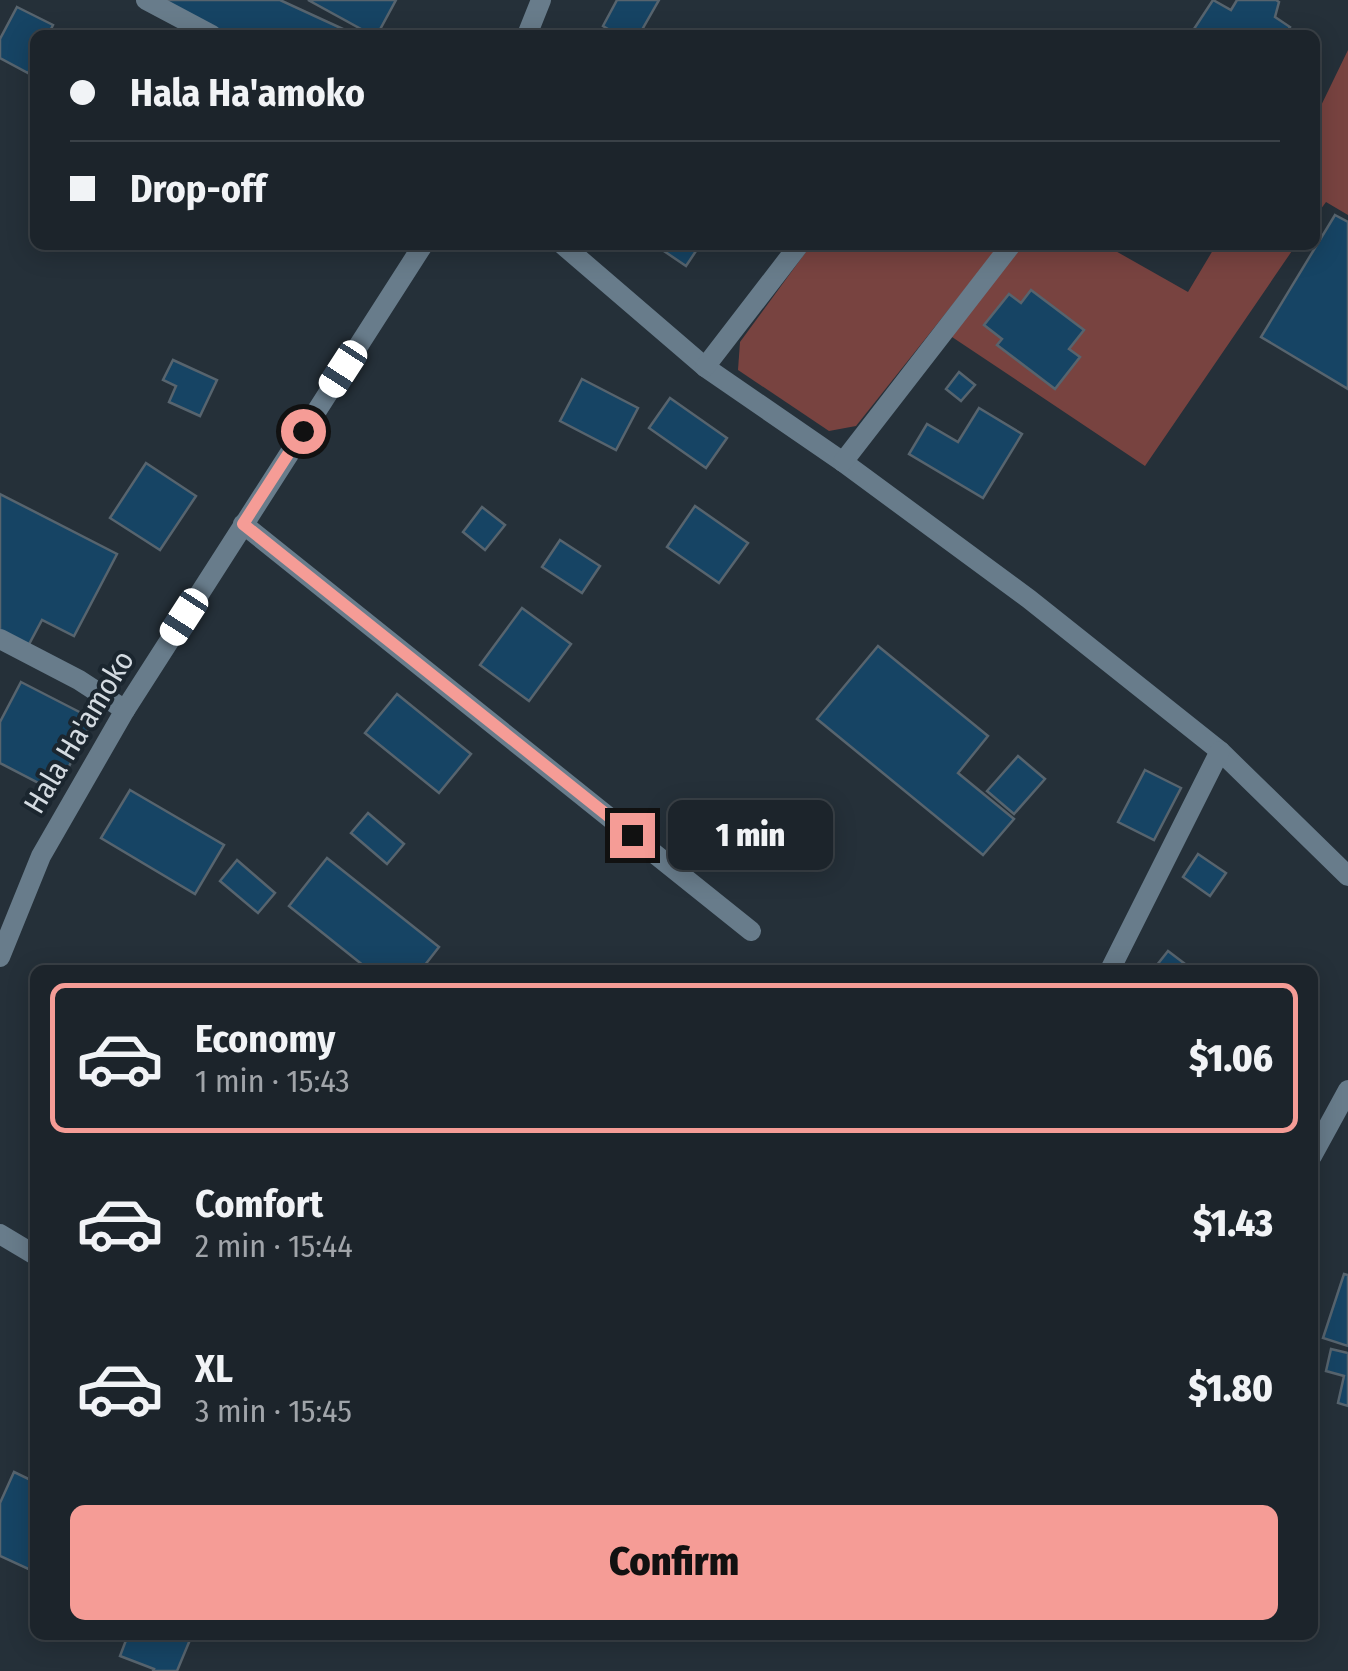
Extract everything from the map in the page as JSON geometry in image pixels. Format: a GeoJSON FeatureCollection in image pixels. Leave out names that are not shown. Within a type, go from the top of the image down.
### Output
{"type":"FeatureCollection","features":[{"type":"Feature","properties":{"kind":"street"},"geometry":{"type":"LineString","coordinates":[[146,0],[203,30]]}},
{"type":"Feature","properties":{"kind":"street"},"geometry":{"type":"LineString","coordinates":[[528,30],[541,0]]}},
{"type":"Feature","properties":{"kind":"street","name":"Hala Ha'amoko"},"geometry":{"type":"LineString","coordinates":[[0,957],[41,856],[124,710],[420,250]]}},
{"type":"Feature","properties":{"kind":"street"},"geometry":{"type":"LineString","coordinates":[[568,250],[705,367],[843,462],[1029,599],[1220,751],[1348,876]]}},
{"type":"Feature","properties":{"kind":"street"},"geometry":{"type":"LineString","coordinates":[[705,367],[795,250]]}},
{"type":"Feature","properties":{"kind":"street"},"geometry":{"type":"LineString","coordinates":[[843,462],[1007,250]]}},
{"type":"Feature","properties":{"kind":"street"},"geometry":{"type":"LineString","coordinates":[[243,524],[751,931]]}},
{"type":"Feature","properties":{"kind":"street"},"geometry":{"type":"LineString","coordinates":[[0,639],[79,680],[124,710]]}},
{"type":"Feature","properties":{"kind":"street"},"geometry":{"type":"LineString","coordinates":[[1113,965],[1220,751]]}},
{"type":"Feature","properties":{"kind":"street"},"geometry":{"type":"LineString","coordinates":[[1318,1145],[1348,1090]]}},
{"type":"Feature","properties":{"kind":"street"},"geometry":{"type":"LineString","coordinates":[[0,1234],[30,1252]]}},
{"type":"Feature","properties":{"kind":"shaded area"},"geometry":{"type":"Polygon","coordinates":[[[1348,50],[1348,215],[1326,202],[1320,210],[1320,108],[1348,50]]]}},
{"type":"Feature","properties":{"kind":"shaded area"},"geometry":{"type":"Polygon","coordinates":[[[807,250],[996,250],[856,426],[829,431],[738,370],[740,342],[807,250]]]}},
{"type":"Feature","properties":{"kind":"shaded area"},"geometry":{"type":"Polygon","coordinates":[[[1015,250],[1114,250],[1188,292],[1213,250],[1293,250],[1145,466],[949,335],[1015,250]]]}},
{"type":"Feature","properties":{"kind":"building"},"geometry":{"type":"Polygon","coordinates":[[[154,0],[280,0],[345,30],[218,30],[154,0]]]}},
{"type":"Feature","properties":{"kind":"building"},"geometry":{"type":"Polygon","coordinates":[[[308,0],[396,0],[380,30],[363,30],[308,0]]]}},
{"type":"Feature","properties":{"kind":"building"},"geometry":{"type":"Polygon","coordinates":[[[617,0],[659,0],[642,30],[610,30],[603,26],[617,0]]]}},
{"type":"Feature","properties":{"kind":"building"},"geometry":{"type":"Polygon","coordinates":[[[1213,0],[1231,10],[1237,0],[1276,0],[1279,2],[1275,17],[1290,27],[1288,30],[1193,30],[1213,0]]]}},
{"type":"Feature","properties":{"kind":"building"},"geometry":{"type":"Polygon","coordinates":[[[17,7],[53,25],[50,30],[30,30],[28,73],[0,58],[0,39],[17,7]]]}},
{"type":"Feature","properties":{"kind":"building"},"geometry":{"type":"Polygon","coordinates":[[[1335,215],[1348,222],[1348,389],[1261,337],[1314,250],[1320,250],[1320,240],[1335,215]]]}},
{"type":"Feature","properties":{"kind":"building"},"geometry":{"type":"Polygon","coordinates":[[[662,250],[697,250],[686,266],[662,250]]]}},
{"type":"Feature","properties":{"kind":"building"},"geometry":{"type":"Polygon","coordinates":[[[1031,290],[1084,330],[1069,349],[1080,357],[1055,389],[997,345],[1002,339],[984,325],[1009,294],[1021,303],[1031,290]]]}},
{"type":"Feature","properties":{"kind":"building"},"geometry":{"type":"Polygon","coordinates":[[[173,360],[217,380],[200,416],[169,402],[176,386],[163,380],[173,360]]]}},
{"type":"Feature","properties":{"kind":"building"},"geometry":{"type":"Polygon","coordinates":[[[959,372],[975,385],[961,401],[946,389],[959,372]]]}},
{"type":"Feature","properties":{"kind":"building"},"geometry":{"type":"Polygon","coordinates":[[[582,379],[638,408],[616,450],[560,421],[582,379]]]}},
{"type":"Feature","properties":{"kind":"building"},"geometry":{"type":"Polygon","coordinates":[[[670,398],[727,438],[706,468],[649,428],[670,398]]]}},
{"type":"Feature","properties":{"kind":"building"},"geometry":{"type":"Polygon","coordinates":[[[979,408],[1022,434],[983,498],[909,454],[927,424],[958,442],[979,408]]]}},
{"type":"Feature","properties":{"kind":"building"},"geometry":{"type":"Polygon","coordinates":[[[146,463],[196,496],[160,550],[110,518],[146,463]]]}},
{"type":"Feature","properties":{"kind":"building"},"geometry":{"type":"Polygon","coordinates":[[[0,494],[117,554],[74,636],[42,620],[27,648],[0,634],[0,494]]]}},
{"type":"Feature","properties":{"kind":"building"},"geometry":{"type":"Polygon","coordinates":[[[695,506],[748,543],[719,583],[667,547],[695,506]]]}},
{"type":"Feature","properties":{"kind":"building"},"geometry":{"type":"Polygon","coordinates":[[[482,507],[505,525],[485,550],[463,532],[482,507]]]}},
{"type":"Feature","properties":{"kind":"building"},"geometry":{"type":"Polygon","coordinates":[[[560,540],[600,566],[582,593],[542,567],[560,540]]]}},
{"type":"Feature","properties":{"kind":"building"},"geometry":{"type":"Polygon","coordinates":[[[522,608],[571,644],[529,701],[480,665],[522,608]]]}},
{"type":"Feature","properties":{"kind":"building"},"geometry":{"type":"Polygon","coordinates":[[[878,646],[988,736],[958,773],[1014,819],[983,855],[817,719],[878,646]]]}},
{"type":"Feature","properties":{"kind":"building"},"geometry":{"type":"Polygon","coordinates":[[[21,682],[93,719],[56,792],[0,763],[0,722],[21,682]]]}},
{"type":"Feature","properties":{"kind":"building"},"geometry":{"type":"Polygon","coordinates":[[[397,694],[471,754],[439,793],[365,733],[397,694]]]}},
{"type":"Feature","properties":{"kind":"building"},"geometry":{"type":"Polygon","coordinates":[[[1018,756],[1045,779],[1014,814],[987,791],[1018,756]]]}},
{"type":"Feature","properties":{"kind":"building"},"geometry":{"type":"Polygon","coordinates":[[[1145,770],[1181,788],[1154,840],[1118,822],[1145,770]]]}},
{"type":"Feature","properties":{"kind":"building"},"geometry":{"type":"Polygon","coordinates":[[[130,790],[224,845],[195,894],[101,838],[130,790]]]}},
{"type":"Feature","properties":{"kind":"building"},"geometry":{"type":"Polygon","coordinates":[[[368,813],[404,844],[387,864],[351,833],[368,813]]]}},
{"type":"Feature","properties":{"kind":"building"},"geometry":{"type":"Polygon","coordinates":[[[1198,854],[1226,873],[1210,896],[1183,877],[1198,854]]]}},
{"type":"Feature","properties":{"kind":"building"},"geometry":{"type":"Polygon","coordinates":[[[327,858],[439,947],[425,965],[363,965],[289,906],[327,858]]]}},
{"type":"Feature","properties":{"kind":"building"},"geometry":{"type":"Polygon","coordinates":[[[237,860],[275,893],[258,913],[220,881],[237,860]]]}},
{"type":"Feature","properties":{"kind":"building"},"geometry":{"type":"Polygon","coordinates":[[[1168,951],[1186,965],[1157,965],[1168,951]]]}},
{"type":"Feature","properties":{"kind":"building"},"geometry":{"type":"Polygon","coordinates":[[[1344,1274],[1348,1275],[1348,1346],[1323,1338],[1344,1274]]]}},
{"type":"Feature","properties":{"kind":"building"},"geometry":{"type":"Polygon","coordinates":[[[1331,1349],[1348,1353],[1348,1406],[1338,1403],[1344,1376],[1326,1371],[1331,1349]]]}},
{"type":"Feature","properties":{"kind":"building"},"geometry":{"type":"Polygon","coordinates":[[[14,1472],[30,1480],[30,1570],[0,1556],[0,1503],[14,1472]]]}},
{"type":"Feature","properties":{"kind":"building"},"geometry":{"type":"Polygon","coordinates":[[[126,1640],[190,1640],[177,1671],[153,1671],[120,1656],[126,1640]]]}},
{"type":"Feature","properties":{"kind":"route"},"geometry":{"type":"LineString","coordinates":[[303,431],[243,524],[632,835]]}}]}
